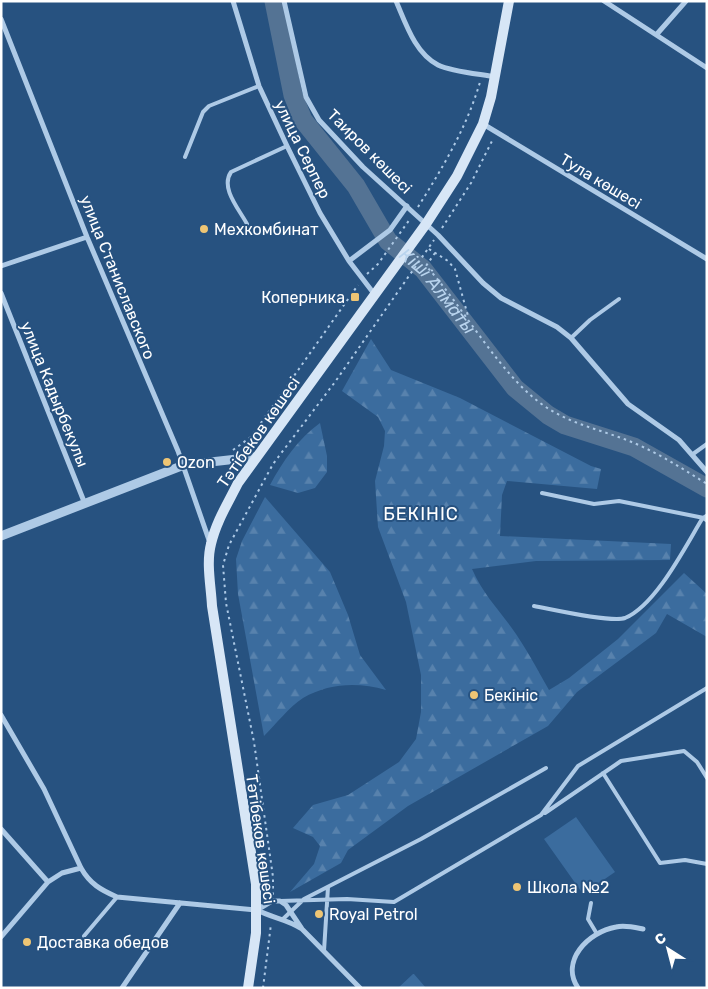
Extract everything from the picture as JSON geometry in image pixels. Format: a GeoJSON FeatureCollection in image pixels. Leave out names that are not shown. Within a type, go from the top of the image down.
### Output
{"type":"FeatureCollection","features":[{"type":"Feature","properties":{"kind":"main road","name":"Тәтібеков көшесі"},"geometry":{"type":"LineString","coordinates":[[248,988],[257,910],[256,884],[212,606],[211,545],[220,517],[255,457],[375,295],[426,224],[457,176],[483,124],[496,77],[509,1]]}},
{"type":"Feature","properties":{"kind":"street","name":"улица Серпер"},"geometry":{"type":"LineString","coordinates":[[233,1],[258,86],[320,213],[349,261],[375,295]]}},
{"type":"Feature","properties":{"kind":"street","name":"Таиров көшесі"},"geometry":{"type":"LineString","coordinates":[[284,1],[306,97],[319,120],[363,167],[415,212],[483,283],[501,298],[557,327],[571,338],[628,404],[679,440],[707,472]]}},
{"type":"Feature","properties":{"kind":"street"},"geometry":{"type":"LineString","coordinates":[[396,1],[412,39],[426,56],[439,66],[496,77]]}},
{"type":"Feature","properties":{"kind":"street"},"geometry":{"type":"LineString","coordinates":[[604,1],[707,68]]}},
{"type":"Feature","properties":{"kind":"street"},"geometry":{"type":"LineString","coordinates":[[657,34],[686,1]]}},
{"type":"Feature","properties":{"kind":"street","name":"улица Станиславского"},"geometry":{"type":"LineString","coordinates":[[1,19],[88,237],[184,465],[211,545]]}},
{"type":"Feature","properties":{"kind":"street","name":"Тула көшесі"},"geometry":{"type":"LineString","coordinates":[[483,124],[707,259]]}},
{"type":"Feature","properties":{"kind":"street"},"geometry":{"type":"LineString","coordinates":[[349,261],[390,230],[407,206]]}},
{"type":"Feature","properties":{"kind":"street"},"geometry":{"type":"LineString","coordinates":[[1,266],[88,237]]}},
{"type":"Feature","properties":{"kind":"street","name":"улица Кадырбекулы"},"geometry":{"type":"LineString","coordinates":[[1,293],[85,504]]}},
{"type":"Feature","properties":{"kind":"street"},"geometry":{"type":"LineString","coordinates":[[1,536],[184,465],[255,457]]}},
{"type":"Feature","properties":{"kind":"street"},"geometry":{"type":"LineString","coordinates":[[2,716],[44,789],[81,868],[87,878],[98,888],[117,897],[257,910],[272,918],[282,919],[302,929]]}},
{"type":"Feature","properties":{"kind":"street"},"geometry":{"type":"LineString","coordinates":[[1,829],[48,882]]}},
{"type":"Feature","properties":{"kind":"street"},"geometry":{"type":"LineString","coordinates":[[1,937],[48,882],[62,873],[81,868]]}},
{"type":"Feature","properties":{"kind":"street"},"geometry":{"type":"LineString","coordinates":[[257,910],[272,901],[280,901],[302,929],[360,988]]}},
{"type":"Feature","properties":{"kind":"street"},"geometry":{"type":"LineString","coordinates":[[122,988],[180,903]]}},
{"type":"Feature","properties":{"kind":"street"},"geometry":{"type":"LineString","coordinates":[[578,988],[573,980],[571,968],[576,954],[596,934],[621,927],[642,929]]}},
{"type":"Feature","properties":{"kind":"lane"},"geometry":{"type":"LineString","coordinates":[[185,157],[203,112],[216,103],[258,86]]}},
{"type":"Feature","properties":{"kind":"lane"},"geometry":{"type":"LineString","coordinates":[[247,224],[227,186],[226,179],[231,172],[287,146]]}},
{"type":"Feature","properties":{"kind":"lane"},"geometry":{"type":"LineString","coordinates":[[571,338],[590,320],[619,299]]}},
{"type":"Feature","properties":{"kind":"lane"},"geometry":{"type":"LineString","coordinates":[[693,454],[707,444]]}},
{"type":"Feature","properties":{"kind":"lane"},"geometry":{"type":"LineString","coordinates":[[534,606],[610,619],[624,618],[648,601],[675,565],[705,518],[619,502],[594,504],[542,494]]}},
{"type":"Feature","properties":{"kind":"lane"},"geometry":{"type":"LineString","coordinates":[[541,815],[578,766],[707,688]]}},
{"type":"Feature","properties":{"kind":"lane"},"geometry":{"type":"LineString","coordinates":[[280,901],[304,899],[394,902],[541,815],[621,761],[684,751],[697,762],[707,778]]}},
{"type":"Feature","properties":{"kind":"lane"},"geometry":{"type":"LineString","coordinates":[[282,919],[304,899],[422,840],[546,768]]}},
{"type":"Feature","properties":{"kind":"lane"},"geometry":{"type":"LineString","coordinates":[[603,773],[660,863],[685,860],[707,864]]}},
{"type":"Feature","properties":{"kind":"lane"},"geometry":{"type":"LineString","coordinates":[[324,951],[328,887]]}},
{"type":"Feature","properties":{"kind":"lane"},"geometry":{"type":"LineString","coordinates":[[84,936],[117,897]]}},
{"type":"Feature","properties":{"kind":"lane"},"geometry":{"type":"LineString","coordinates":[[592,903],[588,919],[596,934]]}},
{"type":"Feature","properties":{"kind":"path"},"geometry":{"type":"LineString","coordinates":[[230,451],[251,437],[362,278],[382,258],[415,212],[443,168],[463,129],[482,74]]}},
{"type":"Feature","properties":{"kind":"path"},"geometry":{"type":"LineString","coordinates":[[272,901],[273,877],[254,742],[226,603],[223,565],[229,545],[273,464],[429,249],[471,183],[496,132]]}},
{"type":"Feature","properties":{"kind":"path"},"geometry":{"type":"LineString","coordinates":[[429,249],[448,261],[455,269],[469,319]]}},
{"type":"Feature","properties":{"kind":"path"},"geometry":{"type":"LineString","coordinates":[[435,253],[426,266],[517,382],[548,409],[572,421],[634,443],[707,484]]}},
{"type":"Feature","properties":{"kind":"path"},"geometry":{"type":"LineString","coordinates":[[263,988],[272,918]]}},
{"type":"Feature","properties":{"kind":"green space"},"geometry":{"type":"Polygon","coordinates":[[[371,339],[391,370],[460,398],[591,466],[601,469],[597,489],[507,481],[502,495],[500,536],[671,544],[670,560],[536,561],[472,569],[485,593],[521,642],[549,690],[569,678],[618,639],[684,573],[707,594],[707,637],[667,614],[656,633],[577,692],[548,726],[408,806],[348,850],[341,863],[290,892],[314,864],[320,846],[313,837],[293,828],[313,805],[348,795],[399,762],[416,739],[421,712],[421,675],[406,602],[378,527],[375,481],[384,446],[385,431],[378,417],[342,391],[371,339]]]}},
{"type":"Feature","properties":{"kind":"green space"},"geometry":{"type":"Polygon","coordinates":[[[320,423],[327,456],[327,472],[315,488],[298,493],[270,485],[292,451],[320,423]]]}},
{"type":"Feature","properties":{"kind":"green space"},"geometry":{"type":"Polygon","coordinates":[[[265,497],[330,572],[348,615],[360,655],[386,690],[354,685],[323,689],[303,698],[264,736],[238,594],[236,559],[242,541],[265,497]]]}},
{"type":"Feature","properties":{"kind":"green space"},"geometry":{"type":"Polygon","coordinates":[[[576,817],[615,872],[583,894],[544,839],[576,817]]]}},
{"type":"Feature","properties":{"kind":"green space"},"geometry":{"type":"Polygon","coordinates":[[[413,974],[426,988],[398,988],[413,974]]]}},
{"type":"Feature","properties":{"kind":"waterway","name":"Кіші Алматы"},"geometry":{"type":"LineString","coordinates":[[274,1],[293,95],[303,120],[356,186],[388,241],[423,269],[515,388],[548,415],[565,425],[634,447],[707,488]]}},
{"type":"Feature","properties":{"kind":"place","name":"Мехкомбинат"},"geometry":{"type":"Point","coordinates":[204,229]}},
{"type":"Feature","properties":{"kind":"place","name":"Коперника"},"geometry":{"type":"Point","coordinates":[355,297]}},
{"type":"Feature","properties":{"kind":"place","name":"Ozon"},"geometry":{"type":"Point","coordinates":[167,462]}},
{"type":"Feature","properties":{"kind":"place","name":"Бекініс"},"geometry":{"type":"Point","coordinates":[474,695]}},
{"type":"Feature","properties":{"kind":"place","name":"Школа №2"},"geometry":{"type":"Point","coordinates":[517,887]}},
{"type":"Feature","properties":{"kind":"place","name":"Royal Petrol"},"geometry":{"type":"Point","coordinates":[319,914]}},
{"type":"Feature","properties":{"kind":"place","name":"Доставка обедов"},"geometry":{"type":"Point","coordinates":[27,942]}},
{"type":"Feature","properties":{"kind":"district","name":"БЕКІНІС"},"geometry":{"type":"Point","coordinates":[421,514]}}]}
